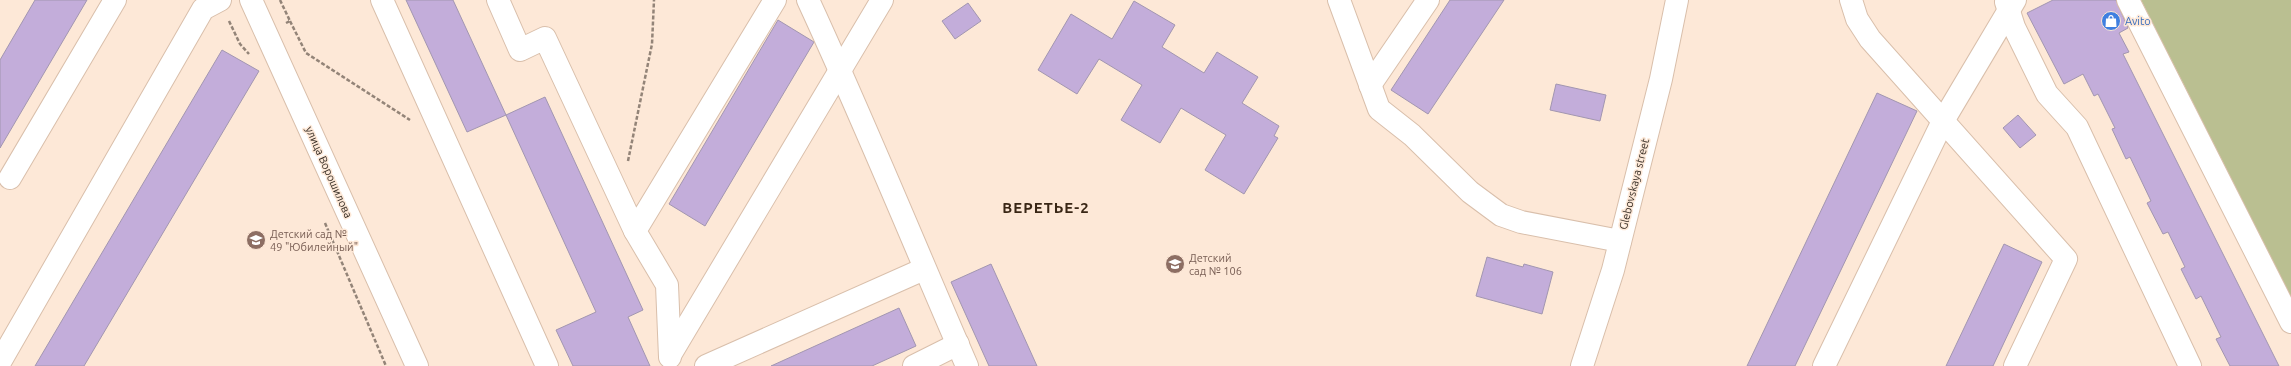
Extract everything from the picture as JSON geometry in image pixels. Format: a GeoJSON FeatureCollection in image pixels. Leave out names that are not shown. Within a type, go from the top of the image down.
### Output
{"type":"FeatureCollection","features":[{"type":"Feature","properties":{"kind":"main road"},"geometry":{"type":"LineString","coordinates":[[10,178],[115,0]]}},
{"type":"Feature","properties":{"kind":"main road"},"geometry":{"type":"LineString","coordinates":[[0,362],[203,9],[220,0]]}},
{"type":"Feature","properties":{"kind":"main road","name":"улица Ворошилова"},"geometry":{"type":"LineString","coordinates":[[251,0],[417,366]]}},
{"type":"Feature","properties":{"kind":"main road"},"geometry":{"type":"LineString","coordinates":[[382,0],[547,366]]}},
{"type":"Feature","properties":{"kind":"main road"},"geometry":{"type":"LineString","coordinates":[[498,0],[520,50],[545,38],[635,231],[667,285],[670,361]]}},
{"type":"Feature","properties":{"kind":"main road"},"geometry":{"type":"LineString","coordinates":[[635,231],[775,0]]}},
{"type":"Feature","properties":{"kind":"main road"},"geometry":{"type":"LineString","coordinates":[[808,0],[840,69],[924,269],[967,366]]}},
{"type":"Feature","properties":{"kind":"main road"},"geometry":{"type":"LineString","coordinates":[[670,361],[840,69],[882,0]]}},
{"type":"Feature","properties":{"kind":"main road"},"geometry":{"type":"LineString","coordinates":[[1339,0],[1379,109],[1424,145],[1470,192],[1501,215],[1521,222],[1620,241]]}},
{"type":"Feature","properties":{"kind":"main road"},"geometry":{"type":"LineString","coordinates":[[1370,85],[1428,0]]}},
{"type":"Feature","properties":{"kind":"main road","name":"Glebovskaya street"},"geometry":{"type":"LineString","coordinates":[[1582,366],[1613,270],[1661,79],[1677,0]]}},
{"type":"Feature","properties":{"kind":"main road"},"geometry":{"type":"LineString","coordinates":[[1851,0],[1857,19],[1870,39],[2066,259],[2015,366]]}},
{"type":"Feature","properties":{"kind":"main road"},"geometry":{"type":"LineString","coordinates":[[2128,0],[2291,322]]}},
{"type":"Feature","properties":{"kind":"main road"},"geometry":{"type":"LineString","coordinates":[[1824,366],[1943,121],[2009,4]]}},
{"type":"Feature","properties":{"kind":"main road"},"geometry":{"type":"LineString","coordinates":[[2009,4],[2047,94],[2077,127],[2190,366]]}},
{"type":"Feature","properties":{"kind":"main road"},"geometry":{"type":"LineString","coordinates":[[706,366],[924,269]]}},
{"type":"Feature","properties":{"kind":"main road"},"geometry":{"type":"LineString","coordinates":[[914,366],[958,344]]}},
{"type":"Feature","properties":{"kind":"path"},"geometry":{"type":"LineString","coordinates":[[220,0],[240,44],[253,58]]}},
{"type":"Feature","properties":{"kind":"path"},"geometry":{"type":"LineString","coordinates":[[620,199],[652,44],[654,0]]}},
{"type":"Feature","properties":{"kind":"path"},"geometry":{"type":"LineString","coordinates":[[290,21],[306,53],[412,121]]}},
{"type":"Feature","properties":{"kind":"path"},"geometry":{"type":"LineString","coordinates":[[324,221],[386,366]]}},
{"type":"Feature","properties":{"kind":"green space"},"geometry":{"type":"Polygon","coordinates":[[[2141,0],[2291,0],[2291,297],[2141,0]]]}},
{"type":"Feature","properties":{"kind":"building"},"geometry":{"type":"Polygon","coordinates":[[[35,0],[87,0],[0,148],[0,60],[35,0]]]}},
{"type":"Feature","properties":{"kind":"building"},"geometry":{"type":"Polygon","coordinates":[[[406,0],[453,0],[506,115],[467,132],[406,0]]]}},
{"type":"Feature","properties":{"kind":"building"},"geometry":{"type":"Polygon","coordinates":[[[1450,0],[1504,0],[1428,114],[1391,90],[1450,0]]]}},
{"type":"Feature","properties":{"kind":"building"},"geometry":{"type":"Polygon","coordinates":[[[2053,0],[2116,0],[2128,28],[2119,33],[2129,52],[2123,54],[2279,366],[2230,366],[2216,339],[2221,337],[2201,296],[2196,299],[2181,269],[2185,267],[2168,232],[2163,234],[2147,203],[2151,201],[2130,157],[2126,159],[2112,129],[2115,128],[2098,94],[2094,96],[2083,74],[2064,84],[2027,13],[2053,0]]]}},
{"type":"Feature","properties":{"kind":"building"},"geometry":{"type":"Polygon","coordinates":[[[1134,1],[1175,25],[1162,47],[1204,73],[1217,52],[1258,77],[1242,103],[1279,126],[1274,136],[1278,138],[1244,194],[1205,170],[1226,135],[1181,108],[1160,143],[1121,120],[1142,85],[1099,59],[1077,94],[1038,70],[1071,14],[1112,39],[1134,1]]]}},
{"type":"Feature","properties":{"kind":"building"},"geometry":{"type":"Polygon","coordinates":[[[968,3],[981,21],[955,39],[942,21],[968,3]]]}},
{"type":"Feature","properties":{"kind":"building"},"geometry":{"type":"Polygon","coordinates":[[[778,20],[814,42],[705,226],[669,204],[778,20]]]}},
{"type":"Feature","properties":{"kind":"building"},"geometry":{"type":"Polygon","coordinates":[[[222,50],[259,71],[84,366],[35,366],[222,50]]]}},
{"type":"Feature","properties":{"kind":"building"},"geometry":{"type":"Polygon","coordinates":[[[1556,84],[1606,95],[1600,121],[1550,110],[1556,84]]]}},
{"type":"Feature","properties":{"kind":"building"},"geometry":{"type":"Polygon","coordinates":[[[1877,93],[1917,111],[1795,366],[1747,366],[1877,93]]]}},
{"type":"Feature","properties":{"kind":"building"},"geometry":{"type":"Polygon","coordinates":[[[545,97],[643,310],[628,317],[650,366],[573,366],[556,330],[596,312],[506,115],[545,97]]]}},
{"type":"Feature","properties":{"kind":"building"},"geometry":{"type":"Polygon","coordinates":[[[2018,115],[2036,135],[2020,148],[2003,128],[2018,115]]]}},
{"type":"Feature","properties":{"kind":"building"},"geometry":{"type":"Polygon","coordinates":[[[2004,244],[2042,262],[1993,366],[1946,366],[2004,244]]]}},
{"type":"Feature","properties":{"kind":"building"},"geometry":{"type":"Polygon","coordinates":[[[1487,257],[1523,267],[1524,264],[1553,272],[1542,314],[1476,296],[1487,257]]]}},
{"type":"Feature","properties":{"kind":"building"},"geometry":{"type":"Polygon","coordinates":[[[991,264],[1037,366],[989,366],[951,282],[991,264]]]}},
{"type":"Feature","properties":{"kind":"building"},"geometry":{"type":"Polygon","coordinates":[[[899,308],[916,346],[872,366],[771,366],[899,308]]]}},
{"type":"Feature","properties":{"kind":"place","name":"Avito"},"geometry":{"type":"Point","coordinates":[2111,21]}},
{"type":"Feature","properties":{"kind":"place","name":"Детский сад № 49 \"Юбилейный\""},"geometry":{"type":"Point","coordinates":[256,240]}},
{"type":"Feature","properties":{"kind":"place","name":"Детский сад № 106"},"geometry":{"type":"Point","coordinates":[1175,264]}},
{"type":"Feature","properties":{"kind":"district","name":"ВЕРЕТЬЕ-2"},"geometry":{"type":"Point","coordinates":[1046,208]}}]}
